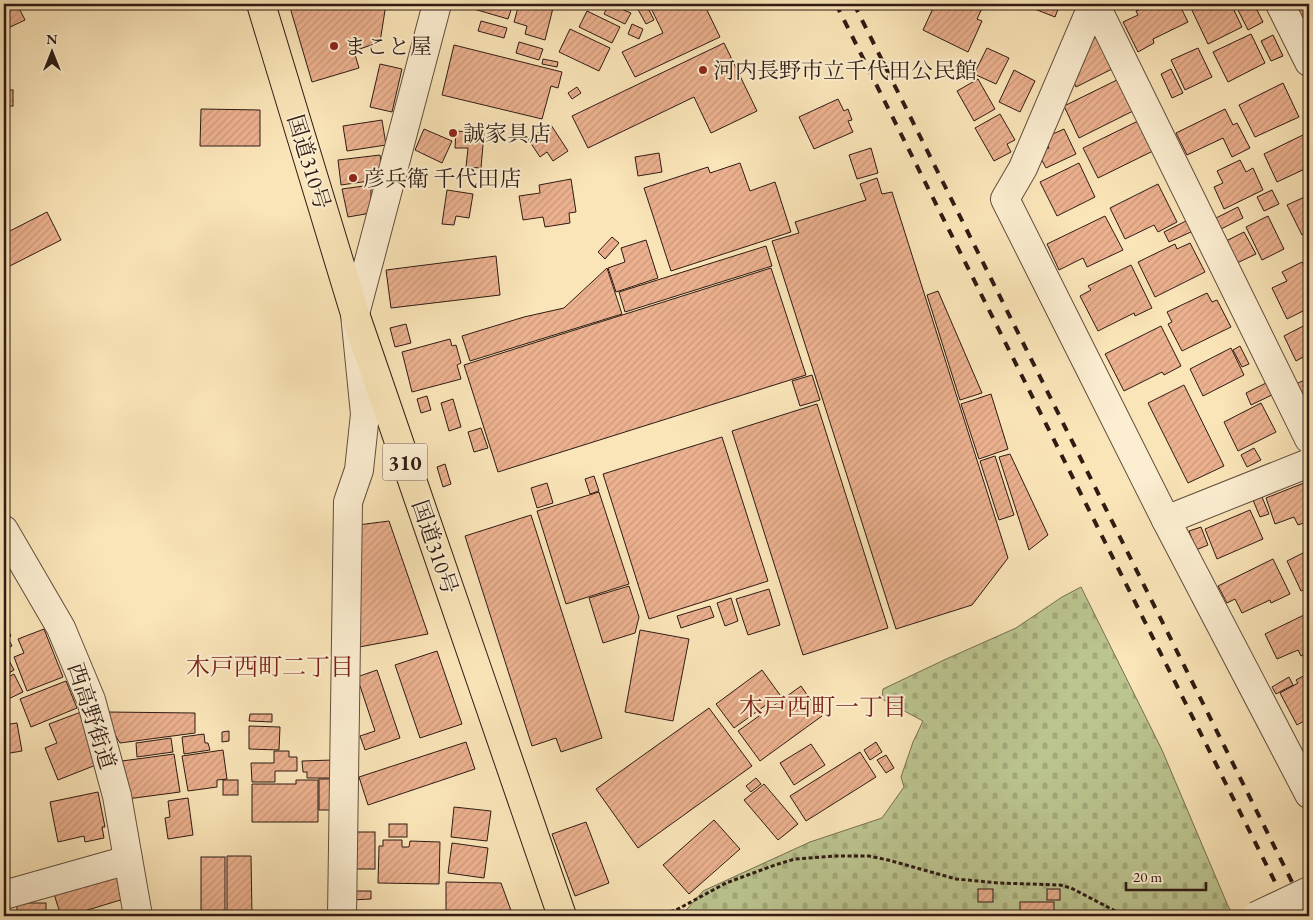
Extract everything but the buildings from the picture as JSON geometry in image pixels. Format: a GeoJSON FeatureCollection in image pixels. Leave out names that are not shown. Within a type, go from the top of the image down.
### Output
{"type":"FeatureCollection","features":[{"type":"Feature","properties":{"kind":"highway","name":"国道310号"},"geometry":{"type":"LineString","coordinates":[[261,4],[354,314],[562,916]]}},
{"type":"Feature","properties":{"kind":"street"},"geometry":{"type":"LineString","coordinates":[[342,916],[348,502],[359,470],[366,414],[354,314],[437,4]]}},
{"type":"Feature","properties":{"kind":"street"},"geometry":{"type":"LineString","coordinates":[[1094,4],[1309,439]]}},
{"type":"Feature","properties":{"kind":"street"},"geometry":{"type":"LineString","coordinates":[[1094,4],[1023,168],[1005,199],[1166,520],[1309,794]]}},
{"type":"Feature","properties":{"kind":"street"},"geometry":{"type":"LineString","coordinates":[[1280,4],[1309,62]]}},
{"type":"Feature","properties":{"kind":"street"},"geometry":{"type":"LineString","coordinates":[[1166,520],[1309,463]]}},
{"type":"Feature","properties":{"kind":"street","name":"西高野街道"},"geometry":{"type":"LineString","coordinates":[[4,530],[61,628],[91,700],[117,796],[138,916]]}},
{"type":"Feature","properties":{"kind":"street"},"geometry":{"type":"LineString","coordinates":[[4,895],[128,860]]}},
{"type":"Feature","properties":{"kind":"street"},"geometry":{"type":"LineString","coordinates":[[1256,916],[1309,891]]}},
{"type":"Feature","properties":{"kind":"path"},"geometry":{"type":"LineString","coordinates":[[658,916],[678,909],[726,883],[795,859],[869,856],[956,879],[999,883],[1060,885],[1070,888],[1125,916]]}},
{"type":"Feature","properties":{"kind":"green space"},"geometry":{"type":"Polygon","coordinates":[[[1081,587],[1162,750],[1228,906],[1234,916],[681,916],[703,891],[810,842],[882,818],[904,787],[901,777],[913,742],[923,721],[882,699],[883,689],[1016,628],[1062,597],[1081,587]]]}},
{"type":"Feature","properties":{"kind":"railway"},"geometry":{"type":"LineString","coordinates":[[836,4],[1292,916]]}},
{"type":"Feature","properties":{"kind":"railway"},"geometry":{"type":"LineString","coordinates":[[854,4],[1309,916]]}},
{"type":"Feature","properties":{"kind":"place","name":"まこと屋"},"geometry":{"type":"Point","coordinates":[334,46]}},
{"type":"Feature","properties":{"kind":"place","name":"河内長野市立千代田公民館"},"geometry":{"type":"Point","coordinates":[703,70]}},
{"type":"Feature","properties":{"kind":"place","name":"誠家具店"},"geometry":{"type":"Point","coordinates":[453,133]}},
{"type":"Feature","properties":{"kind":"place","name":"彦兵衛 千代田店"},"geometry":{"type":"Point","coordinates":[353,178]}},
{"type":"Feature","properties":{"kind":"district","name":"木戸西町二丁目"},"geometry":{"type":"Point","coordinates":[270,666]}},
{"type":"Feature","properties":{"kind":"district","name":"木戸西町一丁目"},"geometry":{"type":"Point","coordinates":[823,706]}}]}
